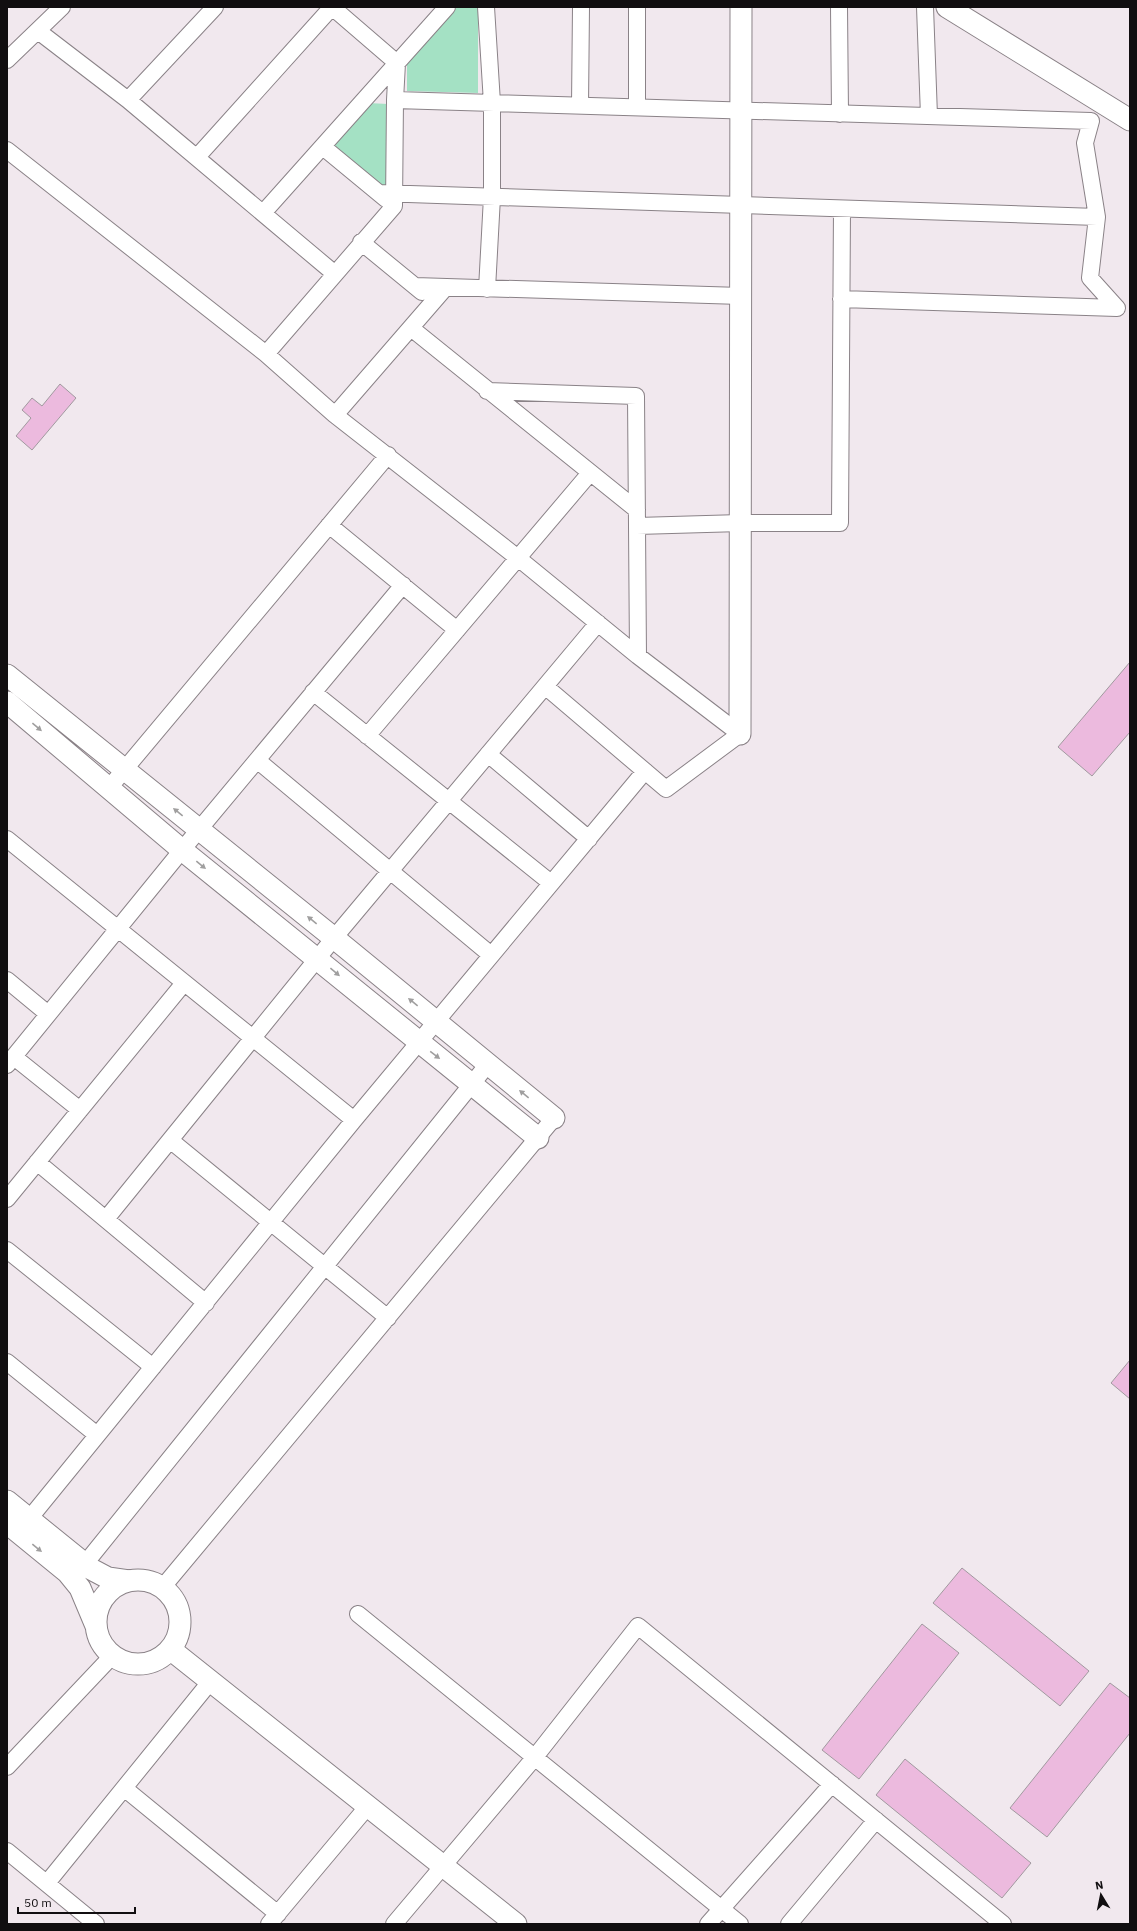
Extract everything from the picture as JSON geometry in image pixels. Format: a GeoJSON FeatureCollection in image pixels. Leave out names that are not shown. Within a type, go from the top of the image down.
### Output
{"type":"FeatureCollection","features":[{"type":"Feature","properties":{"kind":"street"},"geometry":{"type":"LineString","coordinates":[[7,60],[62,7]]}},
{"type":"Feature","properties":{"kind":"street"},"geometry":{"type":"LineString","coordinates":[[128,100],[215,7]]}},
{"type":"Feature","properties":{"kind":"street"},"geometry":{"type":"LineString","coordinates":[[196,157],[332,7],[397,64]]}},
{"type":"Feature","properties":{"kind":"street"},"geometry":{"type":"LineString","coordinates":[[263,213],[447,7]]}},
{"type":"Feature","properties":{"kind":"street"},"geometry":{"type":"LineString","coordinates":[[486,7],[492,103],[492,197],[487,289]]}},
{"type":"Feature","properties":{"kind":"street"},"geometry":{"type":"LineString","coordinates":[[580,105],[581,7]]}},
{"type":"Feature","properties":{"kind":"street"},"geometry":{"type":"LineString","coordinates":[[636,107],[637,7]]}},
{"type":"Feature","properties":{"kind":"street"},"geometry":{"type":"LineString","coordinates":[[740,734],[741,7]]}},
{"type":"Feature","properties":{"kind":"street"},"geometry":{"type":"LineString","coordinates":[[839,7],[840,114]]}},
{"type":"Feature","properties":{"kind":"street"},"geometry":{"type":"LineString","coordinates":[[925,7],[929,116]]}},
{"type":"Feature","properties":{"kind":"street"},"geometry":{"type":"LineString","coordinates":[[948,7],[1130,120]]}},
{"type":"Feature","properties":{"kind":"street"},"geometry":{"type":"LineString","coordinates":[[38,31],[128,100],[335,274]]}},
{"type":"Feature","properties":{"kind":"street"},"geometry":{"type":"LineString","coordinates":[[266,354],[361,242],[389,198],[397,64]]}},
{"type":"Feature","properties":{"kind":"street"},"geometry":{"type":"LineString","coordinates":[[395,100],[1091,121],[1085,143],[1097,217],[1090,278],[1117,308],[841,299]]}},
{"type":"Feature","properties":{"kind":"street"},"geometry":{"type":"LineString","coordinates":[[323,147],[389,198],[492,197],[1097,217]]}},
{"type":"Feature","properties":{"kind":"street"},"geometry":{"type":"LineString","coordinates":[[7,150],[266,354],[335,415],[518,558],[638,656],[740,734]]}},
{"type":"Feature","properties":{"kind":"street"},"geometry":{"type":"LineString","coordinates":[[637,526],[741,523],[840,524],[842,209]]}},
{"type":"Feature","properties":{"kind":"street"},"geometry":{"type":"LineString","coordinates":[[361,242],[433,302]]}},
{"type":"Feature","properties":{"kind":"street"},"geometry":{"type":"LineString","coordinates":[[414,286],[741,296]]}},
{"type":"Feature","properties":{"kind":"street"},"geometry":{"type":"LineString","coordinates":[[335,415],[446,288]]}},
{"type":"Feature","properties":{"kind":"street"},"geometry":{"type":"LineString","coordinates":[[410,328],[637,510]]}},
{"type":"Feature","properties":{"kind":"street"},"geometry":{"type":"LineString","coordinates":[[487,391],[636,396],[638,656]]}},
{"type":"Feature","properties":{"kind":"street"},"geometry":{"type":"LineString","coordinates":[[109,788],[126,770],[388,455]]}},
{"type":"Feature","properties":{"kind":"street"},"geometry":{"type":"LineString","coordinates":[[367,736],[590,473]]}},
{"type":"Feature","properties":{"kind":"street"},"geometry":{"type":"LineString","coordinates":[[329,525],[457,630]]}},
{"type":"Feature","properties":{"kind":"street"},"geometry":{"type":"LineString","coordinates":[[80,1110],[10,1061],[199,829],[402,585]]}},
{"type":"Feature","properties":{"kind":"street"},"geometry":{"type":"LineString","coordinates":[[106,1219],[334,938],[546,687],[598,623]]}},
{"type":"Feature","properties":{"kind":"street"},"geometry":{"type":"LineString","coordinates":[[7,675],[334,938],[554,1118],[162,1588]]}},
{"type":"Feature","properties":{"kind":"street"},"geometry":{"type":"LineString","coordinates":[[546,687],[666,789],[740,734]]}},
{"type":"Feature","properties":{"kind":"street"},"geometry":{"type":"LineString","coordinates":[[313,692],[551,883]]}},
{"type":"Feature","properties":{"kind":"street"},"geometry":{"type":"LineString","coordinates":[[7,702],[182,850],[318,958],[418,1042],[472,1083],[538,1138]]}},
{"type":"Feature","properties":{"kind":"street"},"geometry":{"type":"LineString","coordinates":[[488,754],[589,839]]}},
{"type":"Feature","properties":{"kind":"street"},"geometry":{"type":"LineString","coordinates":[[257,760],[491,955]]}},
{"type":"Feature","properties":{"kind":"street"},"geometry":{"type":"LineString","coordinates":[[29,1519],[418,1042],[646,771]]}},
{"type":"Feature","properties":{"kind":"street"},"geometry":{"type":"LineString","coordinates":[[7,839],[354,1120]]}},
{"type":"Feature","properties":{"kind":"street"},"geometry":{"type":"LineString","coordinates":[[7,980],[48,1014]]}},
{"type":"Feature","properties":{"kind":"street"},"geometry":{"type":"LineString","coordinates":[[7,1199],[184,982]]}},
{"type":"Feature","properties":{"kind":"street"},"geometry":{"type":"LineString","coordinates":[[84,1565],[488,1064]]}},
{"type":"Feature","properties":{"kind":"street"},"geometry":{"type":"LineString","coordinates":[[170,1140],[388,1318]]}},
{"type":"Feature","properties":{"kind":"street"},"geometry":{"type":"LineString","coordinates":[[37,1162],[206,1303]]}},
{"type":"Feature","properties":{"kind":"street"},"geometry":{"type":"LineString","coordinates":[[7,1250],[153,1367]]}},
{"type":"Feature","properties":{"kind":"street"},"geometry":{"type":"LineString","coordinates":[[7,1362],[97,1435]]}},
{"type":"Feature","properties":{"kind":"street"},"geometry":{"type":"LineString","coordinates":[[7,1501],[84,1565],[100,1575],[129,1581],[149,1581],[162,1588],[173,1599],[180,1617],[178,1637],[170,1649],[158,1659],[138,1664],[128,1663],[113,1655],[103,1645],[80,1588],[67,1572],[7,1523]]}},
{"type":"Feature","properties":{"kind":"street"},"geometry":{"type":"LineString","coordinates":[[96,1626],[96,1616],[104,1598],[119,1585],[129,1581]]}},
{"type":"Feature","properties":{"kind":"street"},"geometry":{"type":"LineString","coordinates":[[358,1614],[740,1924]]}},
{"type":"Feature","properties":{"kind":"street"},"geometry":{"type":"LineString","coordinates":[[394,1924],[535,1757],[638,1626],[1003,1924]]}},
{"type":"Feature","properties":{"kind":"street"},"geometry":{"type":"LineString","coordinates":[[170,1649],[444,1865],[507,1921]]}},
{"type":"Feature","properties":{"kind":"street"},"geometry":{"type":"LineString","coordinates":[[7,1767],[113,1655]]}},
{"type":"Feature","properties":{"kind":"street"},"geometry":{"type":"LineString","coordinates":[[47,1883],[210,1682]]}},
{"type":"Feature","properties":{"kind":"street"},"geometry":{"type":"LineString","coordinates":[[708,1924],[832,1784]]}},
{"type":"Feature","properties":{"kind":"street"},"geometry":{"type":"LineString","coordinates":[[124,1788],[273,1919],[368,1806]]}},
{"type":"Feature","properties":{"kind":"street"},"geometry":{"type":"LineString","coordinates":[[789,1924],[876,1820]]}},
{"type":"Feature","properties":{"kind":"street"},"geometry":{"type":"LineString","coordinates":[[7,1851],[96,1924]]}},
{"type":"Feature","properties":{"kind":"green space"},"geometry":{"type":"Polygon","coordinates":[[[457,7],[478,8],[478,93],[407,91],[407,63],[457,7]]]}},
{"type":"Feature","properties":{"kind":"green space"},"geometry":{"type":"Polygon","coordinates":[[[368,103],[388,104],[388,185],[378,186],[332,144],[368,103]]]}},
{"type":"Feature","properties":{"kind":"building"},"geometry":{"type":"Polygon","coordinates":[[[60,384],[76,398],[32,450],[16,436],[31,418],[22,410],[32,398],[42,406],[60,384]]]}},
{"type":"Feature","properties":{"kind":"building"},"geometry":{"type":"Polygon","coordinates":[[[1130,662],[1130,732],[1092,776],[1058,747],[1130,662]]]}},
{"type":"Feature","properties":{"kind":"building"},"geometry":{"type":"Polygon","coordinates":[[[1130,1360],[1130,1399],[1111,1383],[1130,1360]]]}},
{"type":"Feature","properties":{"kind":"building"},"geometry":{"type":"Polygon","coordinates":[[[962,1568],[1089,1671],[1060,1706],[933,1603],[962,1568]]]}},
{"type":"Feature","properties":{"kind":"building"},"geometry":{"type":"Polygon","coordinates":[[[922,1624],[959,1653],[859,1779],[822,1750],[922,1624]]]}},
{"type":"Feature","properties":{"kind":"building"},"geometry":{"type":"Polygon","coordinates":[[[1110,1683],[1130,1698],[1130,1733],[1047,1837],[1010,1808],[1110,1683]]]}},
{"type":"Feature","properties":{"kind":"building"},"geometry":{"type":"Polygon","coordinates":[[[905,1759],[1031,1863],[1002,1898],[876,1795],[905,1759]]]}}]}
